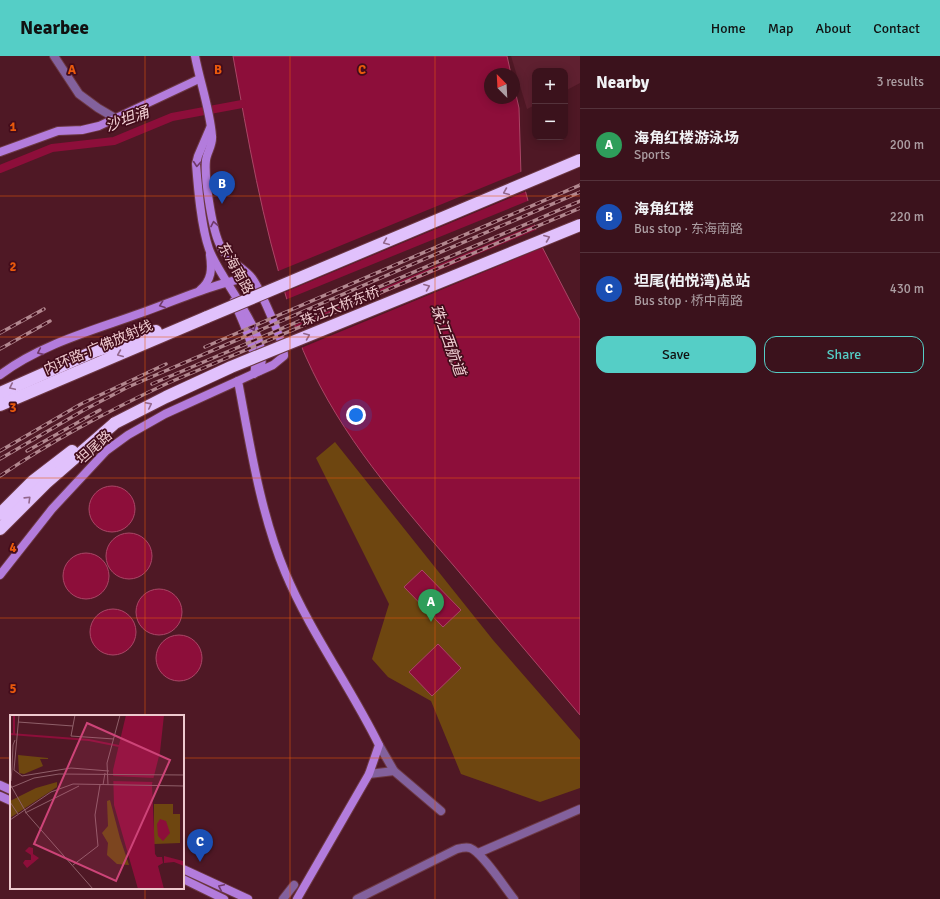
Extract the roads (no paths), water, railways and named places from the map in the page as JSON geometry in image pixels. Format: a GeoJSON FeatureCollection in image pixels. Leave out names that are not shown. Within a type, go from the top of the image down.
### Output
{"type":"FeatureCollection","features":[{"type":"Feature","properties":{"kind":"highway"},"geometry":{"type":"LineString","coordinates":[[0,393],[95,351],[132,338],[207,317],[580,161]]}},
{"type":"Feature","properties":{"kind":"highway","name":"珠江大桥东桥"},"geometry":{"type":"LineString","coordinates":[[115,423],[166,397],[238,364],[580,225]]}},
{"type":"Feature","properties":{"kind":"highway","name":"内环路-广佛放射线"},"geometry":{"type":"LineString","coordinates":[[0,405],[207,317]]}},
{"type":"Feature","properties":{"kind":"highway"},"geometry":{"type":"LineString","coordinates":[[0,514],[33,481],[52,466],[115,423]]}},
{"type":"Feature","properties":{"kind":"highway"},"geometry":{"type":"LineString","coordinates":[[0,529],[41,487],[115,423]]}},
{"type":"Feature","properties":{"kind":"street"},"geometry":{"type":"LineString","coordinates":[[54,56],[79,94],[115,118]]}},
{"type":"Feature","properties":{"kind":"street","name":"东海南路"},"geometry":{"type":"LineString","coordinates":[[195,56],[212,138],[206,158],[205,170],[216,234],[222,251],[232,262],[250,277],[276,328],[284,352],[284,356],[278,362],[238,381]]}},
{"type":"Feature","properties":{"kind":"street"},"geometry":{"type":"LineString","coordinates":[[0,152],[58,131],[86,129],[115,118],[199,79]]}},
{"type":"Feature","properties":{"kind":"street","name":"东海南路"},"geometry":{"type":"LineString","coordinates":[[210,128],[196,164],[209,250],[226,282],[253,351],[256,372]]}},
{"type":"Feature","properties":{"kind":"street"},"geometry":{"type":"LineString","coordinates":[[198,292],[208,282],[210,277],[211,271],[209,250]]}},
{"type":"Feature","properties":{"kind":"street"},"geometry":{"type":"LineString","coordinates":[[0,375],[22,360],[39,352],[226,282],[250,277]]}},
{"type":"Feature","properties":{"kind":"street"},"geometry":{"type":"LineString","coordinates":[[238,381],[267,518],[285,572],[314,629],[362,711],[394,771],[441,811]]}},
{"type":"Feature","properties":{"kind":"street","name":"坦尾路"},"geometry":{"type":"LineString","coordinates":[[0,575],[52,510],[83,474],[106,451],[128,435],[165,414],[238,381]]}},
{"type":"Feature","properties":{"kind":"street"},"geometry":{"type":"LineString","coordinates":[[297,899],[369,774],[379,744]]}},
{"type":"Feature","properties":{"kind":"street"},"geometry":{"type":"LineString","coordinates":[[369,774],[394,771]]}},
{"type":"Feature","properties":{"kind":"street"},"geometry":{"type":"LineString","coordinates":[[0,785],[10,790]]}},
{"type":"Feature","properties":{"kind":"street"},"geometry":{"type":"LineString","coordinates":[[0,796],[10,801]]}},
{"type":"Feature","properties":{"kind":"street"},"geometry":{"type":"LineString","coordinates":[[478,853],[580,809]]}},
{"type":"Feature","properties":{"kind":"street"},"geometry":{"type":"LineString","coordinates":[[357,899],[457,849],[470,848],[478,853],[514,899]]}},
{"type":"Feature","properties":{"kind":"street"},"geometry":{"type":"LineString","coordinates":[[184,869],[248,899]]}},
{"type":"Feature","properties":{"kind":"street"},"geometry":{"type":"LineString","coordinates":[[184,879],[224,899]]}},
{"type":"Feature","properties":{"kind":"street"},"geometry":{"type":"LineString","coordinates":[[283,899],[294,885]]}},
{"type":"Feature","properties":{"kind":"water","name":"珠江西航道"},"geometry":{"type":"Polygon","coordinates":[[[233,56],[507,56],[510,68],[484,68],[484,104],[518,104],[521,175],[539,241],[580,320],[580,715],[412,517],[372,467],[353,441],[320,386],[301,344],[279,273],[256,180],[233,56]]]}},
{"type":"Feature","properties":{"kind":"water"},"geometry":{"type":"Polygon","coordinates":[[[112,486],[125,490],[131,496],[135,509],[131,522],[125,528],[112,532],[99,528],[93,522],[89,509],[93,496],[99,490],[112,486]]]}},
{"type":"Feature","properties":{"kind":"water"},"geometry":{"type":"Polygon","coordinates":[[[129,533],[142,537],[148,543],[152,556],[148,569],[142,575],[129,579],[116,575],[110,569],[106,556],[110,543],[116,537],[129,533]]]}},
{"type":"Feature","properties":{"kind":"water"},"geometry":{"type":"Polygon","coordinates":[[[86,553],[99,557],[105,563],[109,576],[105,589],[99,595],[86,599],[73,595],[67,589],[63,576],[67,563],[73,557],[86,553]]]}},
{"type":"Feature","properties":{"kind":"water"},"geometry":{"type":"Polygon","coordinates":[[[422,570],[461,610],[443,627],[404,587],[422,570]]]}},
{"type":"Feature","properties":{"kind":"water"},"geometry":{"type":"Polygon","coordinates":[[[159,589],[172,593],[178,599],[182,612],[178,625],[172,631],[159,635],[146,631],[140,625],[136,612],[140,599],[146,593],[159,589]]]}},
{"type":"Feature","properties":{"kind":"water"},"geometry":{"type":"Polygon","coordinates":[[[113,609],[126,613],[132,619],[136,632],[132,645],[126,651],[113,655],[100,651],[94,645],[90,632],[94,619],[100,613],[113,609]]]}},
{"type":"Feature","properties":{"kind":"water"},"geometry":{"type":"Polygon","coordinates":[[[179,635],[192,639],[198,645],[202,658],[198,671],[192,677],[179,681],[166,677],[160,671],[156,658],[160,645],[166,639],[179,635]]]}},
{"type":"Feature","properties":{"kind":"water"},"geometry":{"type":"Polygon","coordinates":[[[438,644],[461,668],[432,696],[409,672],[438,644]]]}},
{"type":"Feature","properties":{"kind":"waterway","name":"沙坦涌"},"geometry":{"type":"LineString","coordinates":[[0,169],[52,148],[114,141],[172,117],[242,104]]}},
{"type":"Feature","properties":{"kind":"railway"},"geometry":{"type":"LineString","coordinates":[[205,347],[580,185]]}},
{"type":"Feature","properties":{"kind":"railway"},"geometry":{"type":"LineString","coordinates":[[0,459],[84,410],[128,387],[580,192]]}},
{"type":"Feature","properties":{"kind":"railway"},"geometry":{"type":"LineString","coordinates":[[152,384],[580,201]]}},
{"type":"Feature","properties":{"kind":"railway"},"geometry":{"type":"LineString","coordinates":[[0,476],[40,450],[82,426],[168,383],[580,208]]}},
{"type":"Feature","properties":{"kind":"railway"},"geometry":{"type":"LineString","coordinates":[[0,333],[44,309]]}},
{"type":"Feature","properties":{"kind":"railway"},"geometry":{"type":"LineString","coordinates":[[0,349],[50,321]]}},
{"type":"Feature","properties":{"kind":"railway"},"geometry":{"type":"LineString","coordinates":[[0,451],[81,404],[166,364]]}},
{"type":"Feature","properties":{"kind":"railway"},"geometry":{"type":"LineString","coordinates":[[27,451],[100,410]]}},
{"type":"Feature","properties":{"kind":"place","name":"海角红楼"},"geometry":{"type":"Point","coordinates":[222,204]}},
{"type":"Feature","properties":{"kind":"place","name":"海角红楼游泳场"},"geometry":{"type":"Point","coordinates":[431,622]}},
{"type":"Feature","properties":{"kind":"place","name":"坦尾(柏悦湾)总站"},"geometry":{"type":"Point","coordinates":[200,862]}}]}
